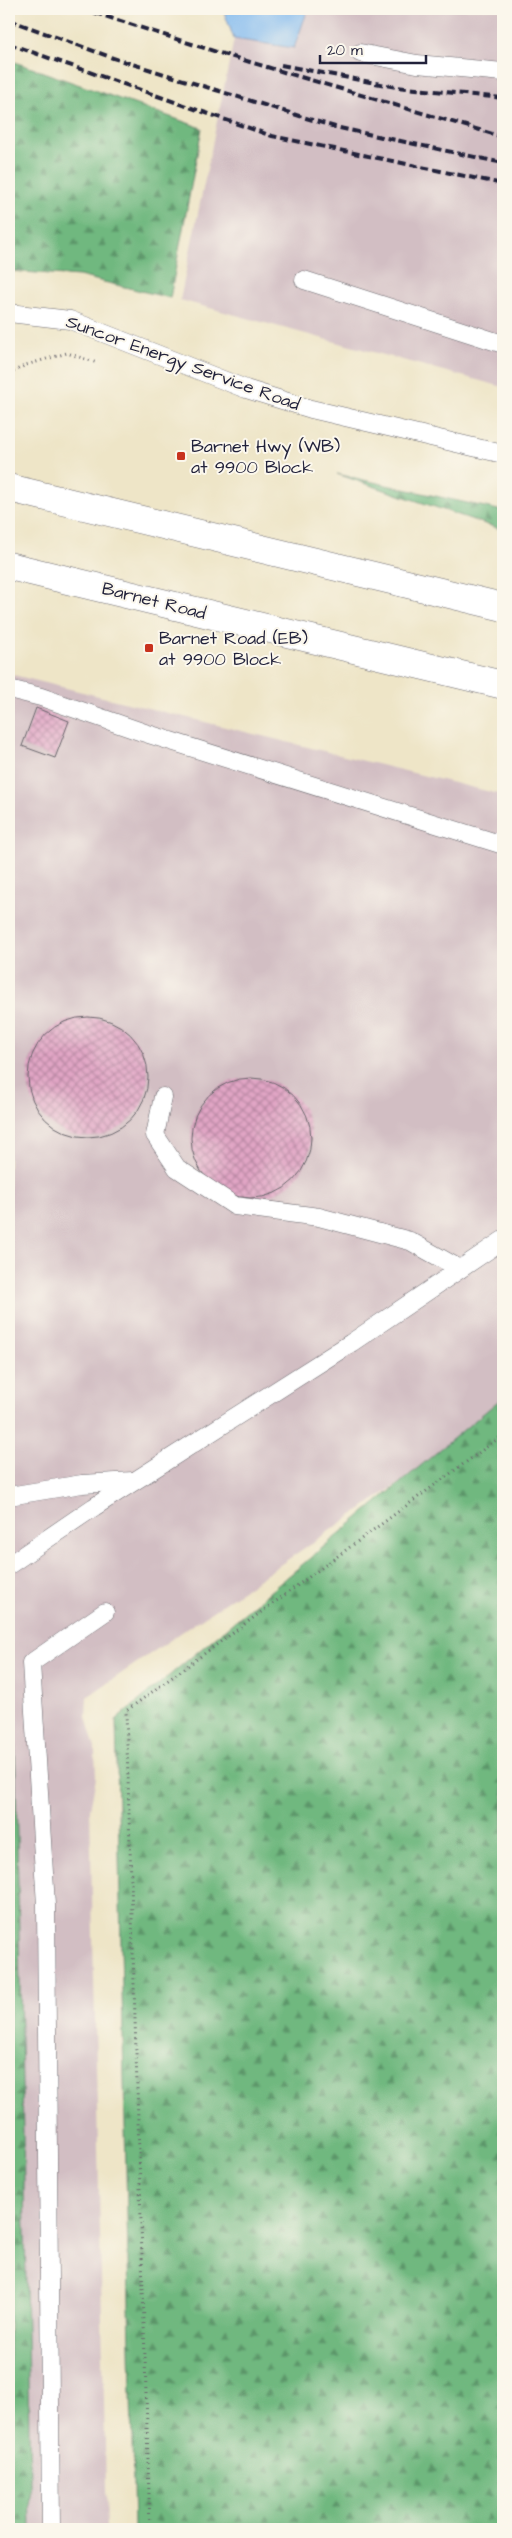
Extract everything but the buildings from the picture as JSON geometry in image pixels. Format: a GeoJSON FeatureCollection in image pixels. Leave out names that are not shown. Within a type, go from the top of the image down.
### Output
{"type":"FeatureCollection","features":[{"type":"Feature","properties":{"kind":"main road"},"geometry":{"type":"LineString","coordinates":[[11,485],[503,607]]}},
{"type":"Feature","properties":{"kind":"main road","name":"Barnet Road"},"geometry":{"type":"LineString","coordinates":[[9,566],[503,686]]}},
{"type":"Feature","properties":{"kind":"lane"},"geometry":{"type":"LineString","coordinates":[[360,53],[417,64],[503,72]]}},
{"type":"Feature","properties":{"kind":"lane"},"geometry":{"type":"LineString","coordinates":[[304,280],[503,344]]}},
{"type":"Feature","properties":{"kind":"lane","name":"Suncor Energy Service Road"},"geometry":{"type":"LineString","coordinates":[[9,313],[70,320],[246,389],[312,409],[503,454]]}},
{"type":"Feature","properties":{"kind":"lane"},"geometry":{"type":"LineString","coordinates":[[9,689],[41,697],[142,732],[503,845]]}},
{"type":"Feature","properties":{"kind":"lane"},"geometry":{"type":"LineString","coordinates":[[163,1097],[155,1135],[177,1168],[235,1206],[319,1217],[410,1241],[460,1269]]}},
{"type":"Feature","properties":{"kind":"lane"},"geometry":{"type":"LineString","coordinates":[[9,1565],[136,1480],[351,1343],[503,1240]]}},
{"type":"Feature","properties":{"kind":"lane"},"geometry":{"type":"LineString","coordinates":[[9,1496],[19,1492],[82,1484],[136,1480]]}},
{"type":"Feature","properties":{"kind":"lane"},"geometry":{"type":"LineString","coordinates":[[51,2529],[46,1906],[31,1663],[105,1612]]}},
{"type":"Feature","properties":{"kind":"path"},"geometry":{"type":"LineString","coordinates":[[150,2529],[126,1711],[503,1435]]}},
{"type":"Feature","properties":{"kind":"shaded area"},"geometry":{"type":"Polygon","coordinates":[[[244,9],[503,9],[503,387],[180,300],[234,39],[244,9]]]}},
{"type":"Feature","properties":{"kind":"shaded area"},"geometry":{"type":"Polygon","coordinates":[[[9,674],[503,795],[503,1412],[87,1697],[86,1717],[95,1748],[96,1778],[90,1809],[107,2529],[9,2529],[9,674]]]}},
{"type":"Feature","properties":{"kind":"green space"},"geometry":{"type":"Polygon","coordinates":[[[9,60],[202,128],[170,298],[79,276],[9,271],[9,60]]]}},
{"type":"Feature","properties":{"kind":"green space"},"geometry":{"type":"Polygon","coordinates":[[[337,474],[503,511],[503,530],[337,474]]]}},
{"type":"Feature","properties":{"kind":"green space"},"geometry":{"type":"Polygon","coordinates":[[[503,1397],[503,2529],[134,2529],[116,1720],[503,1397]]]}},
{"type":"Feature","properties":{"kind":"green space"},"geometry":{"type":"Polygon","coordinates":[[[9,1736],[15,1736],[31,2529],[9,2529],[9,1736]]]}},
{"type":"Feature","properties":{"kind":"water"},"geometry":{"type":"Polygon","coordinates":[[[223,9],[308,9],[294,48],[234,39],[223,9]]]}},
{"type":"Feature","properties":{"kind":"railway"},"geometry":{"type":"LineString","coordinates":[[83,9],[223,54],[503,137]]}},
{"type":"Feature","properties":{"kind":"railway"},"geometry":{"type":"LineString","coordinates":[[9,20],[113,58],[335,127],[503,163]]}},
{"type":"Feature","properties":{"kind":"railway"},"geometry":{"type":"LineString","coordinates":[[9,44],[272,136],[503,184]]}},
{"type":"Feature","properties":{"kind":"railway"},"geometry":{"type":"LineString","coordinates":[[281,65],[396,87],[503,98]]}},
{"type":"Feature","properties":{"kind":"place","name":"Barnet Hwy (WB) at 9900 Block"},"geometry":{"type":"Point","coordinates":[181,456]}},
{"type":"Feature","properties":{"kind":"place","name":"Barnet Road (EB) at 9900 Block"},"geometry":{"type":"Point","coordinates":[149,648]}}]}
